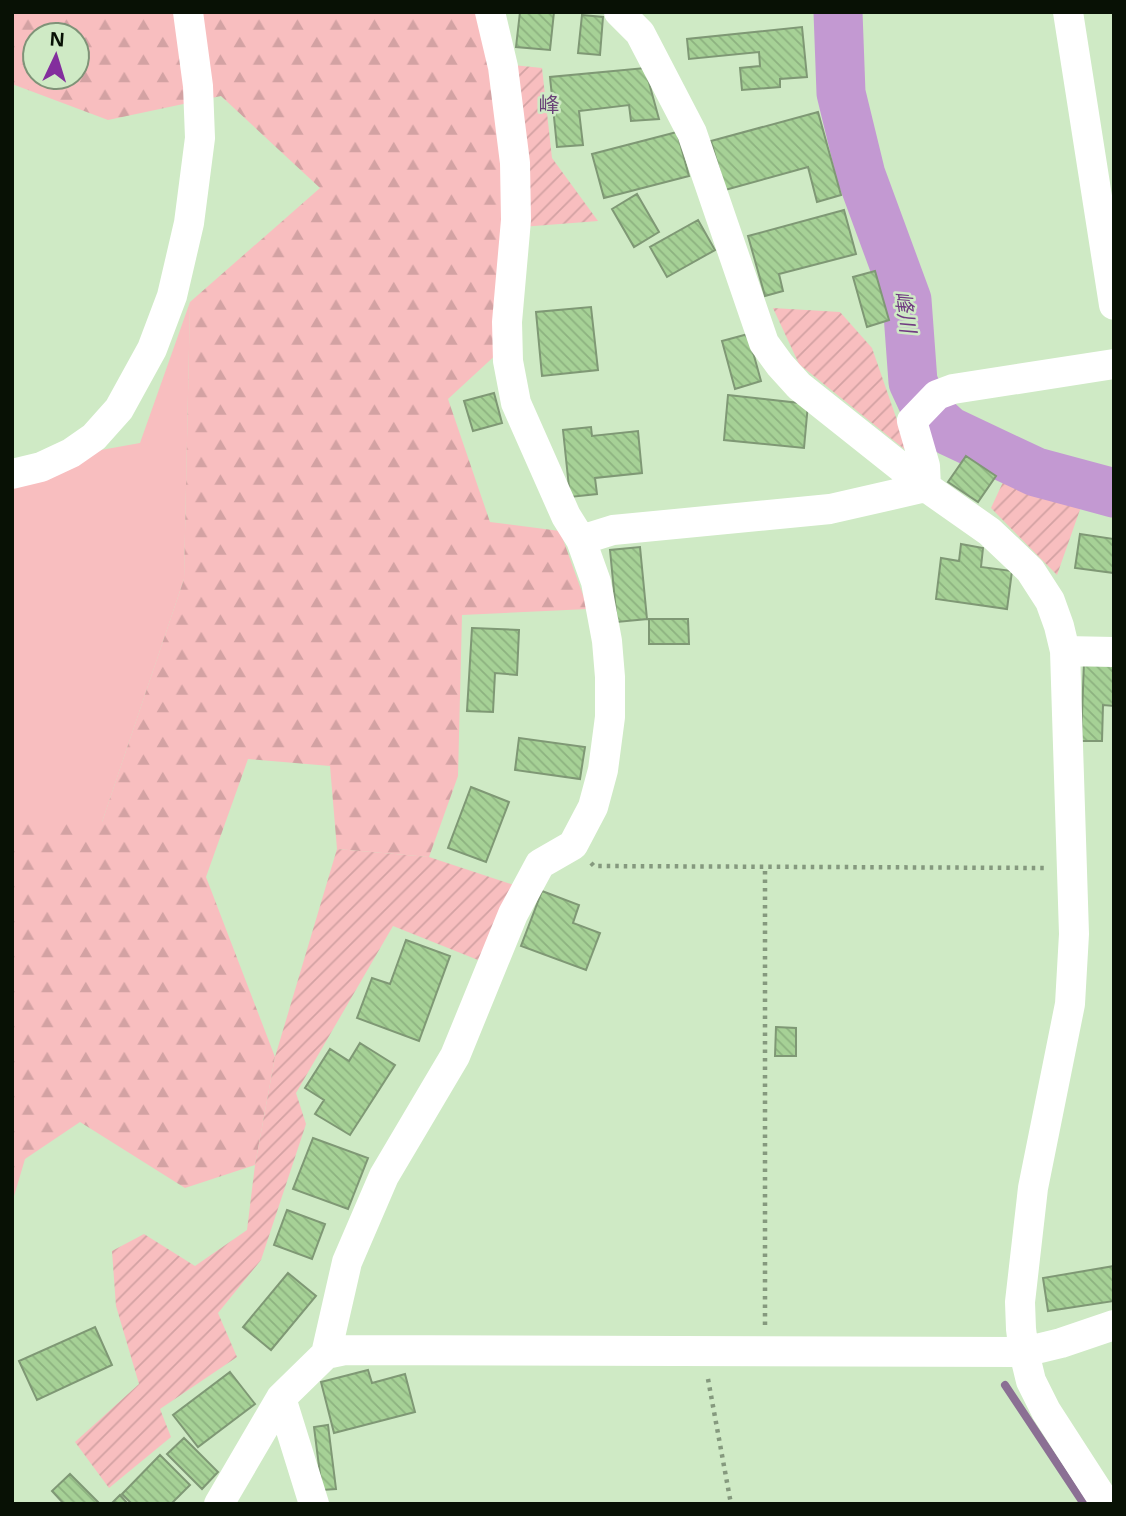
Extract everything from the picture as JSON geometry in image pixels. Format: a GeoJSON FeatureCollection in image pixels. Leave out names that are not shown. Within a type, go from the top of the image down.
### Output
{"type":"FeatureCollection","features":[{"type":"Feature","properties":{"kind":"street"},"geometry":{"type":"LineString","coordinates":[[12,474],[41,467],[71,453],[94,437],[119,409],[152,349],[172,296],[189,223],[200,138],[198,86],[188,12]]}},
{"type":"Feature","properties":{"kind":"street"},"geometry":{"type":"LineString","coordinates":[[326,1354],[347,1262],[384,1176],[455,1056],[513,914],[540,864],[573,845],[593,807],[603,770],[610,717],[607,641],[596,582],[581,540],[566,516],[516,403],[508,360],[507,322],[516,220],[515,163],[503,67],[490,12]]}},
{"type":"Feature","properties":{"kind":"street"},"geometry":{"type":"LineString","coordinates":[[620,12],[640,33],[692,133],[764,343],[799,386],[926,487],[989,532],[1031,569],[1059,626],[1065,651],[1074,934],[1069,1004],[1033,1188],[1020,1302],[1021,1329],[1031,1381],[1046,1411],[1106,1504]]}},
{"type":"Feature","properties":{"kind":"street"},"geometry":{"type":"LineString","coordinates":[[1068,12],[1114,305]]}},
{"type":"Feature","properties":{"kind":"street"},"geometry":{"type":"LineString","coordinates":[[926,487],[925,466],[912,421],[937,396],[953,389],[1114,364]]}},
{"type":"Feature","properties":{"kind":"street"},"geometry":{"type":"LineString","coordinates":[[581,540],[613,530],[830,509],[926,487]]}},
{"type":"Feature","properties":{"kind":"street"},"geometry":{"type":"LineString","coordinates":[[1065,651],[1114,652]]}},
{"type":"Feature","properties":{"kind":"street"},"geometry":{"type":"LineString","coordinates":[[219,1504],[281,1398],[326,1354],[345,1350],[1024,1352],[1114,1325]]}},
{"type":"Feature","properties":{"kind":"street"},"geometry":{"type":"LineString","coordinates":[[281,1398],[314,1504]]}},
{"type":"Feature","properties":{"kind":"path"},"geometry":{"type":"LineString","coordinates":[[573,845],[594,866],[1073,869]]}},
{"type":"Feature","properties":{"kind":"path"},"geometry":{"type":"LineString","coordinates":[[765,867],[765,1351]]}},
{"type":"Feature","properties":{"kind":"path"},"geometry":{"type":"LineString","coordinates":[[703,1351],[731,1504]]}},
{"type":"Feature","properties":{"kind":"green space"},"geometry":{"type":"Polygon","coordinates":[[[12,12],[482,12],[509,228],[500,351],[448,399],[490,522],[560,531],[588,609],[462,615],[458,776],[429,857],[337,849],[330,766],[248,759],[206,877],[275,1057],[255,1165],[185,1188],[80,1122],[25,1159],[12,1203],[12,822],[102,822],[184,579],[190,302],[320,188],[221,96],[108,120],[31,91],[91,91],[91,21],[21,21],[21,87],[12,84],[12,12]]]}},
{"type":"Feature","properties":{"kind":"green space"},"geometry":{"type":"Polygon","coordinates":[[[492,63],[542,68],[552,158],[598,221],[509,228],[492,63]]]}},
{"type":"Feature","properties":{"kind":"green space"},"geometry":{"type":"Polygon","coordinates":[[[190,302],[184,579],[102,822],[12,822],[12,466],[140,443],[190,302]]]}},
{"type":"Feature","properties":{"kind":"green space"},"geometry":{"type":"Polygon","coordinates":[[[773,308],[840,312],[872,348],[908,452],[799,364],[773,308]]]}},
{"type":"Feature","properties":{"kind":"green space"},"geometry":{"type":"Polygon","coordinates":[[[1009,469],[1082,504],[1057,575],[991,508],[1009,469]]]}},
{"type":"Feature","properties":{"kind":"green space"},"geometry":{"type":"Polygon","coordinates":[[[337,849],[429,857],[514,885],[483,962],[393,926],[296,1093],[306,1124],[261,1260],[218,1313],[237,1357],[160,1409],[171,1437],[109,1488],[75,1442],[139,1384],[116,1306],[112,1251],[144,1234],[195,1266],[247,1230],[255,1165],[275,1057],[337,849]]]}},
{"type":"Feature","properties":{"kind":"building"},"geometry":{"type":"Polygon","coordinates":[[[520,12],[554,12],[550,50],[516,47],[520,12]]]}},
{"type":"Feature","properties":{"kind":"building"},"geometry":{"type":"Polygon","coordinates":[[[582,15],[603,17],[600,55],[578,53],[582,15]]]}},
{"type":"Feature","properties":{"kind":"building"},"geometry":{"type":"Polygon","coordinates":[[[802,27],[807,77],[780,79],[780,87],[742,90],[740,68],[760,66],[759,52],[689,59],[687,39],[802,27]]]}},
{"type":"Feature","properties":{"kind":"building"},"geometry":{"type":"Polygon","coordinates":[[[645,68],[659,119],[631,121],[629,105],[579,111],[583,145],[557,147],[550,77],[645,68]]]}},
{"type":"Feature","properties":{"kind":"building"},"geometry":{"type":"Polygon","coordinates":[[[818,112],[841,195],[817,202],[808,167],[725,190],[711,141],[818,112]]]}},
{"type":"Feature","properties":{"kind":"building"},"geometry":{"type":"Polygon","coordinates":[[[677,132],[689,176],[604,198],[592,154],[677,132]]]}},
{"type":"Feature","properties":{"kind":"building"},"geometry":{"type":"Polygon","coordinates":[[[637,194],[659,232],[634,247],[612,209],[637,194]]]}},
{"type":"Feature","properties":{"kind":"building"},"geometry":{"type":"Polygon","coordinates":[[[844,210],[856,254],[779,274],[783,291],[765,296],[748,236],[844,210]]]}},
{"type":"Feature","properties":{"kind":"building"},"geometry":{"type":"Polygon","coordinates":[[[698,220],[715,250],[667,277],[650,247],[698,220]]]}},
{"type":"Feature","properties":{"kind":"building"},"geometry":{"type":"Polygon","coordinates":[[[875,271],[889,320],[867,327],[853,277],[875,271]]]}},
{"type":"Feature","properties":{"kind":"building"},"geometry":{"type":"Polygon","coordinates":[[[591,307],[598,370],[542,376],[536,312],[591,307]]]}},
{"type":"Feature","properties":{"kind":"building"},"geometry":{"type":"Polygon","coordinates":[[[748,334],[761,381],[735,389],[722,341],[748,334]]]}},
{"type":"Feature","properties":{"kind":"building"},"geometry":{"type":"Polygon","coordinates":[[[494,393],[502,423],[473,431],[464,401],[494,393]]]}},
{"type":"Feature","properties":{"kind":"building"},"geometry":{"type":"Polygon","coordinates":[[[728,395],[808,404],[804,448],[724,440],[728,395]]]}},
{"type":"Feature","properties":{"kind":"building"},"geometry":{"type":"Polygon","coordinates":[[[591,427],[592,436],[638,431],[642,473],[595,478],[597,494],[570,497],[563,430],[591,427]]]}},
{"type":"Feature","properties":{"kind":"building"},"geometry":{"type":"Polygon","coordinates":[[[966,456],[996,476],[978,502],[948,482],[966,456]]]}},
{"type":"Feature","properties":{"kind":"building"},"geometry":{"type":"Polygon","coordinates":[[[1080,534],[1114,539],[1114,573],[1075,568],[1080,534]]]}},
{"type":"Feature","properties":{"kind":"building"},"geometry":{"type":"Polygon","coordinates":[[[961,544],[983,548],[981,567],[1012,571],[1007,609],[936,599],[941,558],[959,561],[961,544]]]}},
{"type":"Feature","properties":{"kind":"building"},"geometry":{"type":"Polygon","coordinates":[[[640,547],[647,619],[617,622],[610,550],[640,547]]]}},
{"type":"Feature","properties":{"kind":"building"},"geometry":{"type":"Polygon","coordinates":[[[649,619],[688,619],[689,644],[649,644],[649,619]]]}},
{"type":"Feature","properties":{"kind":"building"},"geometry":{"type":"Polygon","coordinates":[[[472,628],[519,630],[517,675],[495,673],[493,712],[467,711],[472,628]]]}},
{"type":"Feature","properties":{"kind":"building"},"geometry":{"type":"Polygon","coordinates":[[[1084,662],[1114,662],[1114,706],[1103,705],[1102,741],[1081,741],[1084,662]]]}},
{"type":"Feature","properties":{"kind":"building"},"geometry":{"type":"Polygon","coordinates":[[[519,738],[585,747],[580,779],[515,770],[519,738]]]}},
{"type":"Feature","properties":{"kind":"building"},"geometry":{"type":"Polygon","coordinates":[[[471,787],[509,802],[486,862],[448,848],[471,787]]]}},
{"type":"Feature","properties":{"kind":"building"},"geometry":{"type":"Polygon","coordinates":[[[542,891],[579,905],[573,923],[600,933],[586,970],[521,946],[542,891]]]}},
{"type":"Feature","properties":{"kind":"building"},"geometry":{"type":"Polygon","coordinates":[[[406,940],[450,956],[419,1041],[357,1018],[372,978],[390,984],[406,940]]]}},
{"type":"Feature","properties":{"kind":"building"},"geometry":{"type":"Polygon","coordinates":[[[776,1027],[796,1028],[796,1056],[775,1056],[776,1027]]]}},
{"type":"Feature","properties":{"kind":"building"},"geometry":{"type":"Polygon","coordinates":[[[360,1043],[395,1065],[350,1135],[315,1114],[324,1100],[305,1088],[330,1049],[349,1061],[360,1043]]]}},
{"type":"Feature","properties":{"kind":"building"},"geometry":{"type":"Polygon","coordinates":[[[313,1138],[368,1158],[348,1209],[293,1189],[313,1138]]]}},
{"type":"Feature","properties":{"kind":"building"},"geometry":{"type":"Polygon","coordinates":[[[287,1210],[325,1224],[312,1259],[274,1245],[287,1210]]]}},
{"type":"Feature","properties":{"kind":"building"},"geometry":{"type":"Polygon","coordinates":[[[1114,1266],[1114,1301],[1048,1311],[1043,1278],[1114,1266]]]}},
{"type":"Feature","properties":{"kind":"building"},"geometry":{"type":"Polygon","coordinates":[[[288,1273],[316,1296],[271,1350],[243,1327],[288,1273]]]}},
{"type":"Feature","properties":{"kind":"building"},"geometry":{"type":"Polygon","coordinates":[[[95,1327],[112,1365],[37,1400],[19,1361],[95,1327]]]}},
{"type":"Feature","properties":{"kind":"building"},"geometry":{"type":"Polygon","coordinates":[[[368,1370],[372,1383],[405,1374],[415,1412],[334,1433],[321,1382],[368,1370]]]}},
{"type":"Feature","properties":{"kind":"building"},"geometry":{"type":"Polygon","coordinates":[[[230,1372],[255,1404],[198,1447],[173,1415],[230,1372]]]}},
{"type":"Feature","properties":{"kind":"building"},"geometry":{"type":"Polygon","coordinates":[[[328,1425],[336,1489],[322,1490],[314,1427],[328,1425]]]}},
{"type":"Feature","properties":{"kind":"building"},"geometry":{"type":"Polygon","coordinates":[[[184,1438],[218,1472],[202,1489],[167,1454],[184,1438]]]}},
{"type":"Feature","properties":{"kind":"building"},"geometry":{"type":"Polygon","coordinates":[[[160,1455],[190,1485],[171,1504],[132,1504],[122,1494],[160,1455]]]}},
{"type":"Feature","properties":{"kind":"building"},"geometry":{"type":"Polygon","coordinates":[[[70,1474],[97,1504],[64,1504],[52,1491],[70,1474]]]}},
{"type":"Feature","properties":{"kind":"building"},"geometry":{"type":"Polygon","coordinates":[[[120,1495],[128,1504],[111,1504],[120,1495]]]}},
{"type":"Feature","properties":{"kind":"waterway","name":"峰川"},"geometry":{"type":"LineString","coordinates":[[838,12],[841,93],[861,175],[907,300],[913,382],[926,410],[949,431],[1036,472],[1114,493]]}},
{"type":"Feature","properties":{"kind":"waterway"},"geometry":{"type":"LineString","coordinates":[[1005,1385],[1084,1504]]}},
{"type":"Feature","properties":{"kind":"district","name":"峰"},"geometry":{"type":"Point","coordinates":[549,105]}}]}
